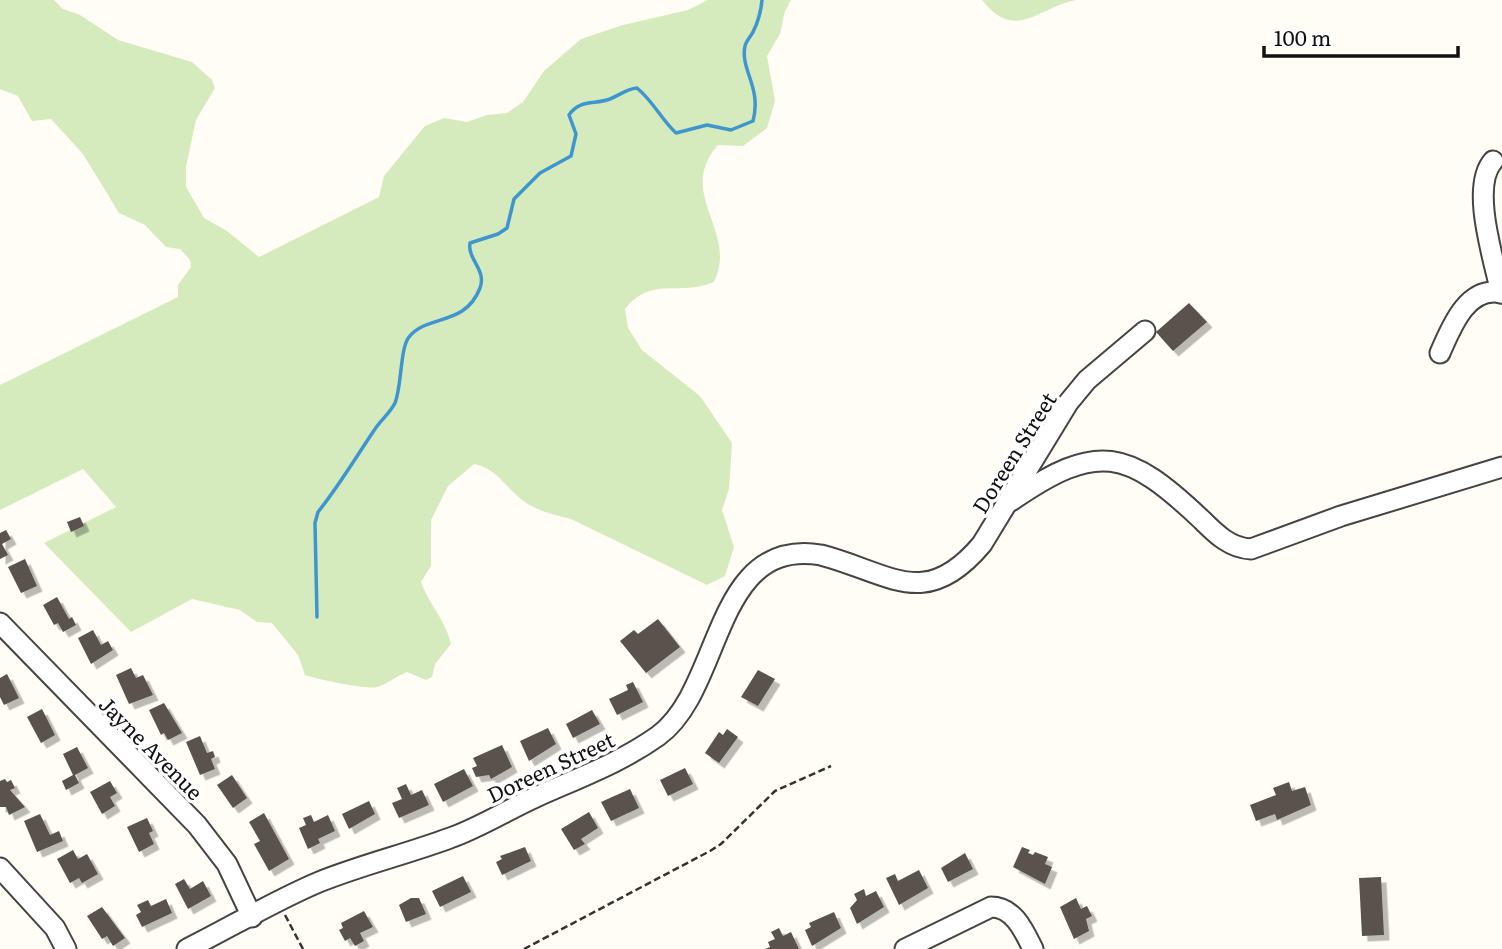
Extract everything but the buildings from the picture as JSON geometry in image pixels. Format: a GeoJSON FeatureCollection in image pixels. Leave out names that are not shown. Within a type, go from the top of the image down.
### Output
{"type":"FeatureCollection","features":[{"type":"Feature","properties":{"kind":"street"},"geometry":{"type":"LineString","coordinates":[[1440,353],[1454,323],[1468,304],[1486,293],[1501,293],[1485,219],[1484,178],[1493,160]]}},
{"type":"Feature","properties":{"kind":"street","name":"Doreen Street"},"geometry":{"type":"LineString","coordinates":[[187,949],[319,882],[453,837],[618,762],[676,722],[688,704],[734,596],[760,568],[776,560],[807,553],[839,559],[894,581],[912,585],[929,583],[966,563],[982,544],[1068,403],[1087,380],[1145,331]]}},
{"type":"Feature","properties":{"kind":"street"},"geometry":{"type":"LineString","coordinates":[[1007,503],[1065,467],[1082,461],[1107,460],[1150,475],[1177,495],[1221,538],[1242,549],[1251,549],[1341,516],[1502,467]]}},
{"type":"Feature","properties":{"kind":"street","name":"Jayne Avenue"},"geometry":{"type":"LineString","coordinates":[[0,623],[197,825],[227,864],[252,917]]}},
{"type":"Feature","properties":{"kind":"street"},"geometry":{"type":"LineString","coordinates":[[0,868],[55,928],[66,949]]}},
{"type":"Feature","properties":{"kind":"street"},"geometry":{"type":"LineString","coordinates":[[905,949],[991,907],[1003,909],[1013,916],[1033,949]]}},
{"type":"Feature","properties":{"kind":"path"},"geometry":{"type":"LineString","coordinates":[[524,949],[710,851],[775,791],[831,766]]}},
{"type":"Feature","properties":{"kind":"path"},"geometry":{"type":"LineString","coordinates":[[279,903],[303,949]]}},
{"type":"Feature","properties":{"kind":"green space"},"geometry":{"type":"Polygon","coordinates":[[[0,0],[54,0],[63,9],[80,15],[118,40],[192,62],[212,80],[215,88],[196,120],[186,167],[186,187],[204,218],[227,231],[259,257],[379,197],[384,176],[425,126],[444,118],[467,122],[487,115],[507,113],[523,102],[544,71],[581,39],[623,25],[688,10],[708,0],[791,0],[785,11],[780,34],[767,56],[775,101],[767,128],[743,146],[718,145],[707,163],[703,180],[704,196],[715,229],[720,263],[714,282],[688,288],[656,289],[635,299],[625,309],[628,328],[642,350],[700,396],[732,443],[729,489],[722,510],[734,547],[725,576],[707,585],[571,519],[533,507],[490,470],[474,464],[448,486],[431,520],[431,566],[421,582],[451,644],[435,664],[432,677],[426,680],[407,672],[372,688],[305,675],[298,655],[272,623],[257,622],[240,610],[192,599],[131,632],[44,543],[116,507],[83,469],[0,510],[0,385],[178,297],[178,285],[191,267],[190,260],[180,249],[166,247],[145,225],[119,213],[83,154],[51,119],[32,121],[18,96],[0,89],[0,0]]]}},
{"type":"Feature","properties":{"kind":"green space"},"geometry":{"type":"Polygon","coordinates":[[[982,0],[1076,0],[1017,21],[994,13],[982,0]]]}},
{"type":"Feature","properties":{"kind":"waterway"},"geometry":{"type":"LineString","coordinates":[[317,617],[315,523],[318,512],[395,403],[404,349],[409,337],[426,325],[456,315],[465,309],[480,288],[481,276],[471,254],[470,243],[498,234],[507,228],[514,199],[540,173],[571,156],[576,134],[569,115],[583,104],[604,101],[637,88],[676,133],[707,125],[731,130],[753,121],[755,98],[744,55],[746,44],[758,20],[762,0]]}}]}
